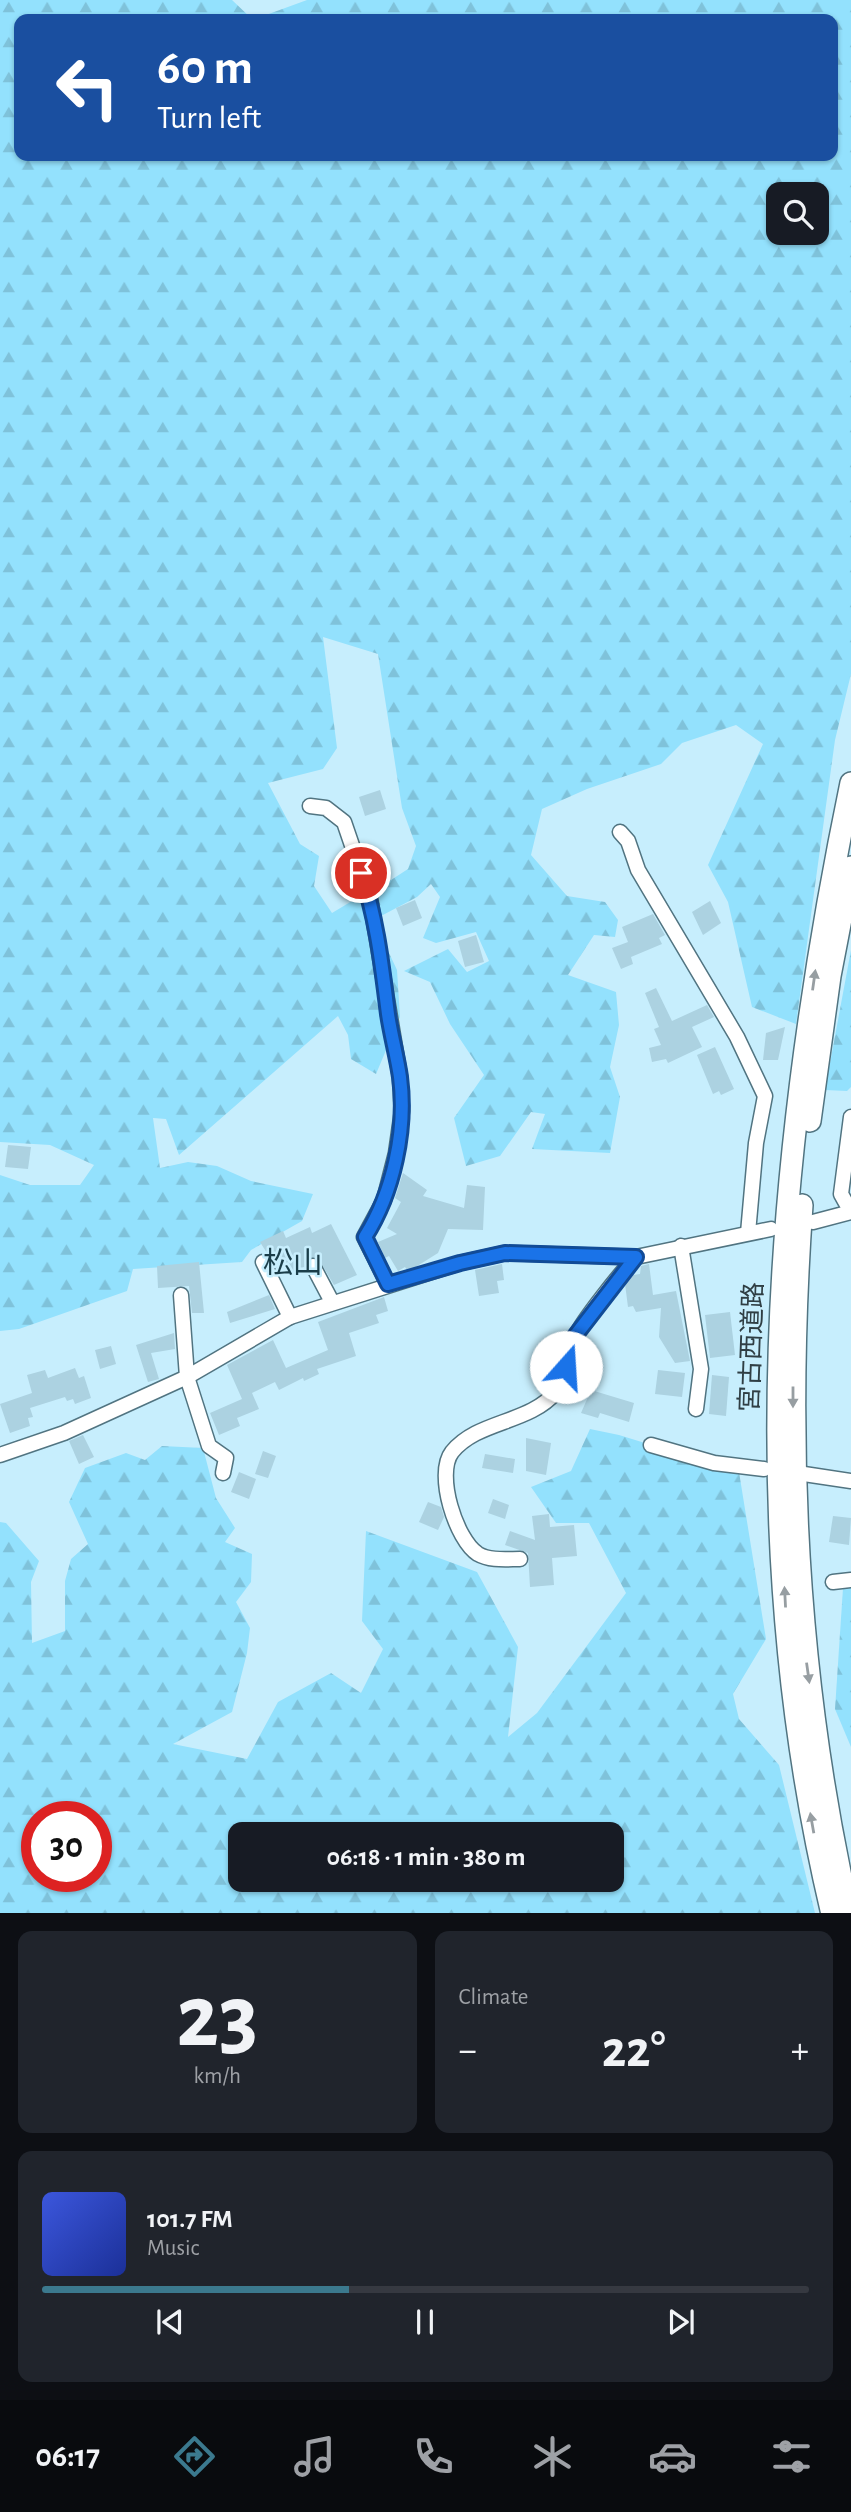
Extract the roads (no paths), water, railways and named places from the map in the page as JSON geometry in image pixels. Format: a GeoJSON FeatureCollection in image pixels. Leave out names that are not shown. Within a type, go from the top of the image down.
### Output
{"type":"FeatureCollection","features":[{"type":"Feature","properties":{"kind":"highway","name":"宮古西道路"},"geometry":{"type":"LineString","coordinates":[[827,1854],[788,1651],[776,1460],[779,1313],[792,1146],[814,974],[851,783]]}},
{"type":"Feature","properties":{"kind":"highway","name":"宮古西道路"},"geometry":{"type":"LineString","coordinates":[[830,1913],[827,1854],[805,1654],[793,1461],[794,1317],[806,1148],[830,976],[851,867]]}},
{"type":"Feature","properties":{"kind":"highway"},"geometry":{"type":"LineString","coordinates":[[827,1854],[850,1912]]}},
{"type":"Feature","properties":{"kind":"street"},"geometry":{"type":"LineString","coordinates":[[310,806],[326,808],[344,822],[370,898],[387,992],[402,1111],[396,1153],[384,1200],[365,1237],[388,1284]]}},
{"type":"Feature","properties":{"kind":"street"},"geometry":{"type":"LineString","coordinates":[[620,832],[628,841],[638,870],[737,1037],[765,1096],[756,1143],[748,1233]]}},
{"type":"Feature","properties":{"kind":"street"},"geometry":{"type":"LineString","coordinates":[[813,1222],[851,1212],[841,1194],[851,1117]]}},
{"type":"Feature","properties":{"kind":"street"},"geometry":{"type":"LineString","coordinates":[[0,1455],[64,1433],[187,1377],[290,1317],[388,1284],[505,1253],[636,1257],[681,1245],[771,1229]]}},
{"type":"Feature","properties":{"kind":"street"},"geometry":{"type":"LineString","coordinates":[[681,1245],[701,1369],[696,1409]]}},
{"type":"Feature","properties":{"kind":"street"},"geometry":{"type":"LineString","coordinates":[[520,1559],[479,1554],[461,1536],[449,1506],[449,1455],[468,1435],[543,1404],[559,1390],[575,1336],[636,1257]]}},
{"type":"Feature","properties":{"kind":"street"},"geometry":{"type":"LineString","coordinates":[[263,1262],[290,1317]]}},
{"type":"Feature","properties":{"kind":"street"},"geometry":{"type":"LineString","coordinates":[[313,1266],[332,1302]]}},
{"type":"Feature","properties":{"kind":"street"},"geometry":{"type":"LineString","coordinates":[[181,1295],[187,1377],[208,1446],[226,1458],[223,1473]]}},
{"type":"Feature","properties":{"kind":"street"},"geometry":{"type":"LineString","coordinates":[[651,1445],[715,1462],[764,1469]]}},
{"type":"Feature","properties":{"kind":"street"},"geometry":{"type":"LineString","coordinates":[[804,1474],[851,1481]]}},
{"type":"Feature","properties":{"kind":"street"},"geometry":{"type":"LineString","coordinates":[[833,1582],[851,1580]]}},
{"type":"Feature","properties":{"kind":"district","name":"松山"},"geometry":{"type":"Point","coordinates":[293,1264]}}]}
